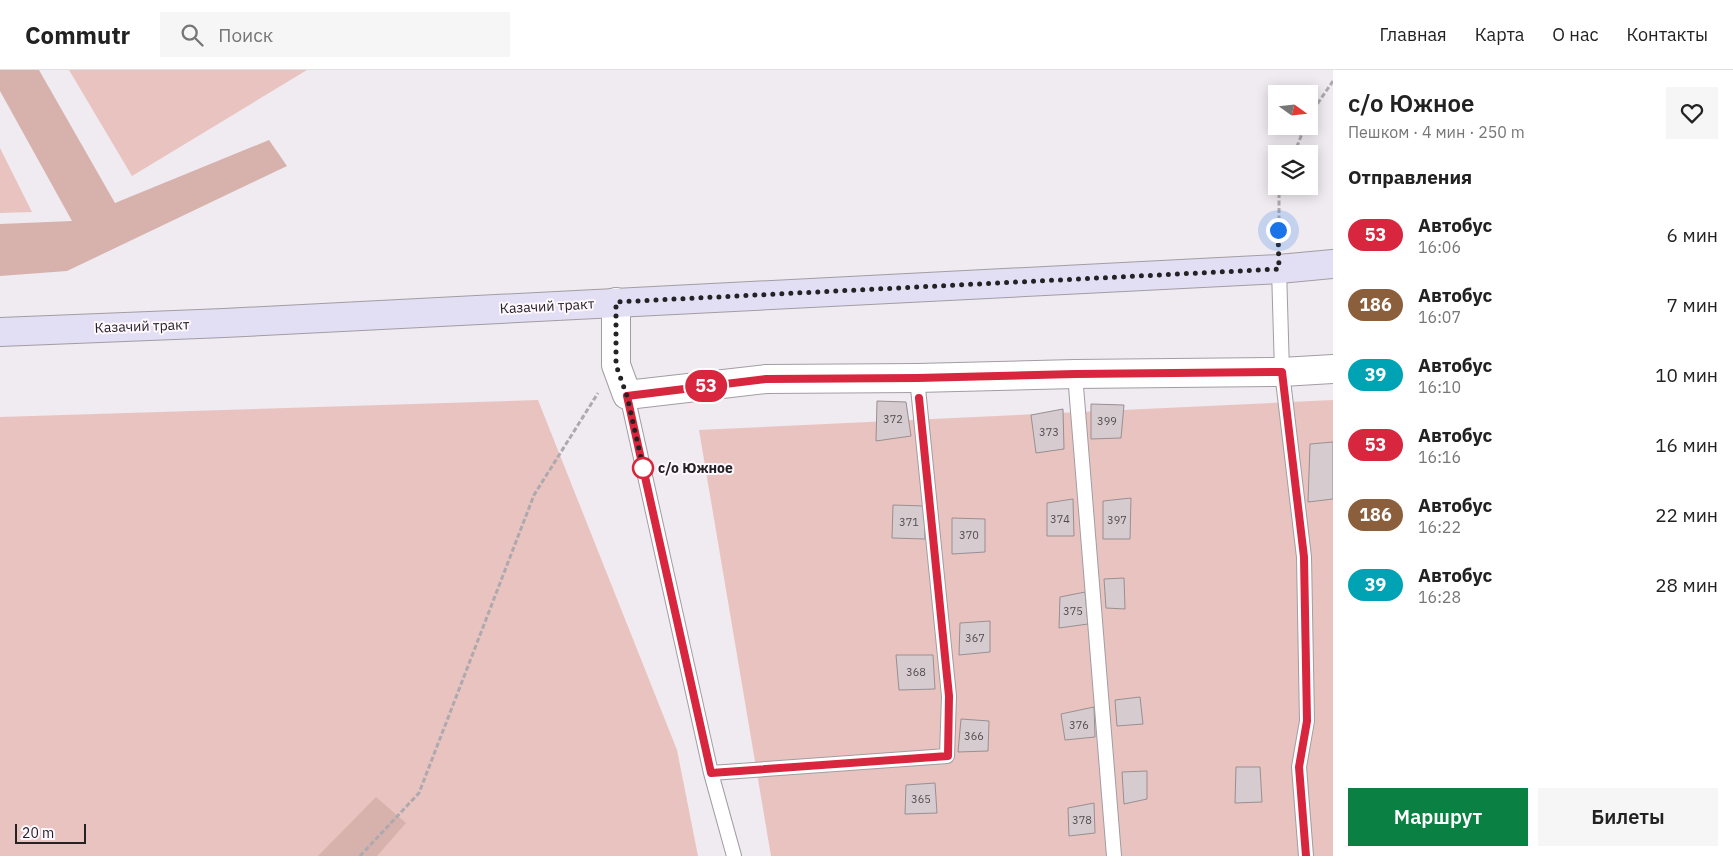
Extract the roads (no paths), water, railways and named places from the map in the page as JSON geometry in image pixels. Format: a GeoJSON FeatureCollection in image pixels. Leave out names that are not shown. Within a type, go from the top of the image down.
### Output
{"type":"FeatureCollection","features":[{"type":"Feature","properties":{"kind":"main road","name":"Казачий тракт"},"geometry":{"type":"LineString","coordinates":[[0,332],[224,323],[1279,269],[1333,264]]}},
{"type":"Feature","properties":{"kind":"street"},"geometry":{"type":"LineString","coordinates":[[616,302],[616,365],[627,396],[766,379],[1282,372],[1333,369]]}},
{"type":"Feature","properties":{"kind":"lane"},"geometry":{"type":"LineString","coordinates":[[1279,269],[1282,372],[1304,557],[1307,721],[1299,767],[1306,856]]}},
{"type":"Feature","properties":{"kind":"lane"},"geometry":{"type":"LineString","coordinates":[[1075,374],[1114,856]]}},
{"type":"Feature","properties":{"kind":"lane"},"geometry":{"type":"LineString","coordinates":[[711,773],[948,756],[949,696],[917,378]]}},
{"type":"Feature","properties":{"kind":"lane"},"geometry":{"type":"LineString","coordinates":[[627,396],[711,773],[734,856]]}},
{"type":"Feature","properties":{"kind":"place","name":"с/о Южное"},"geometry":{"type":"Point","coordinates":[643,468]}}]}
